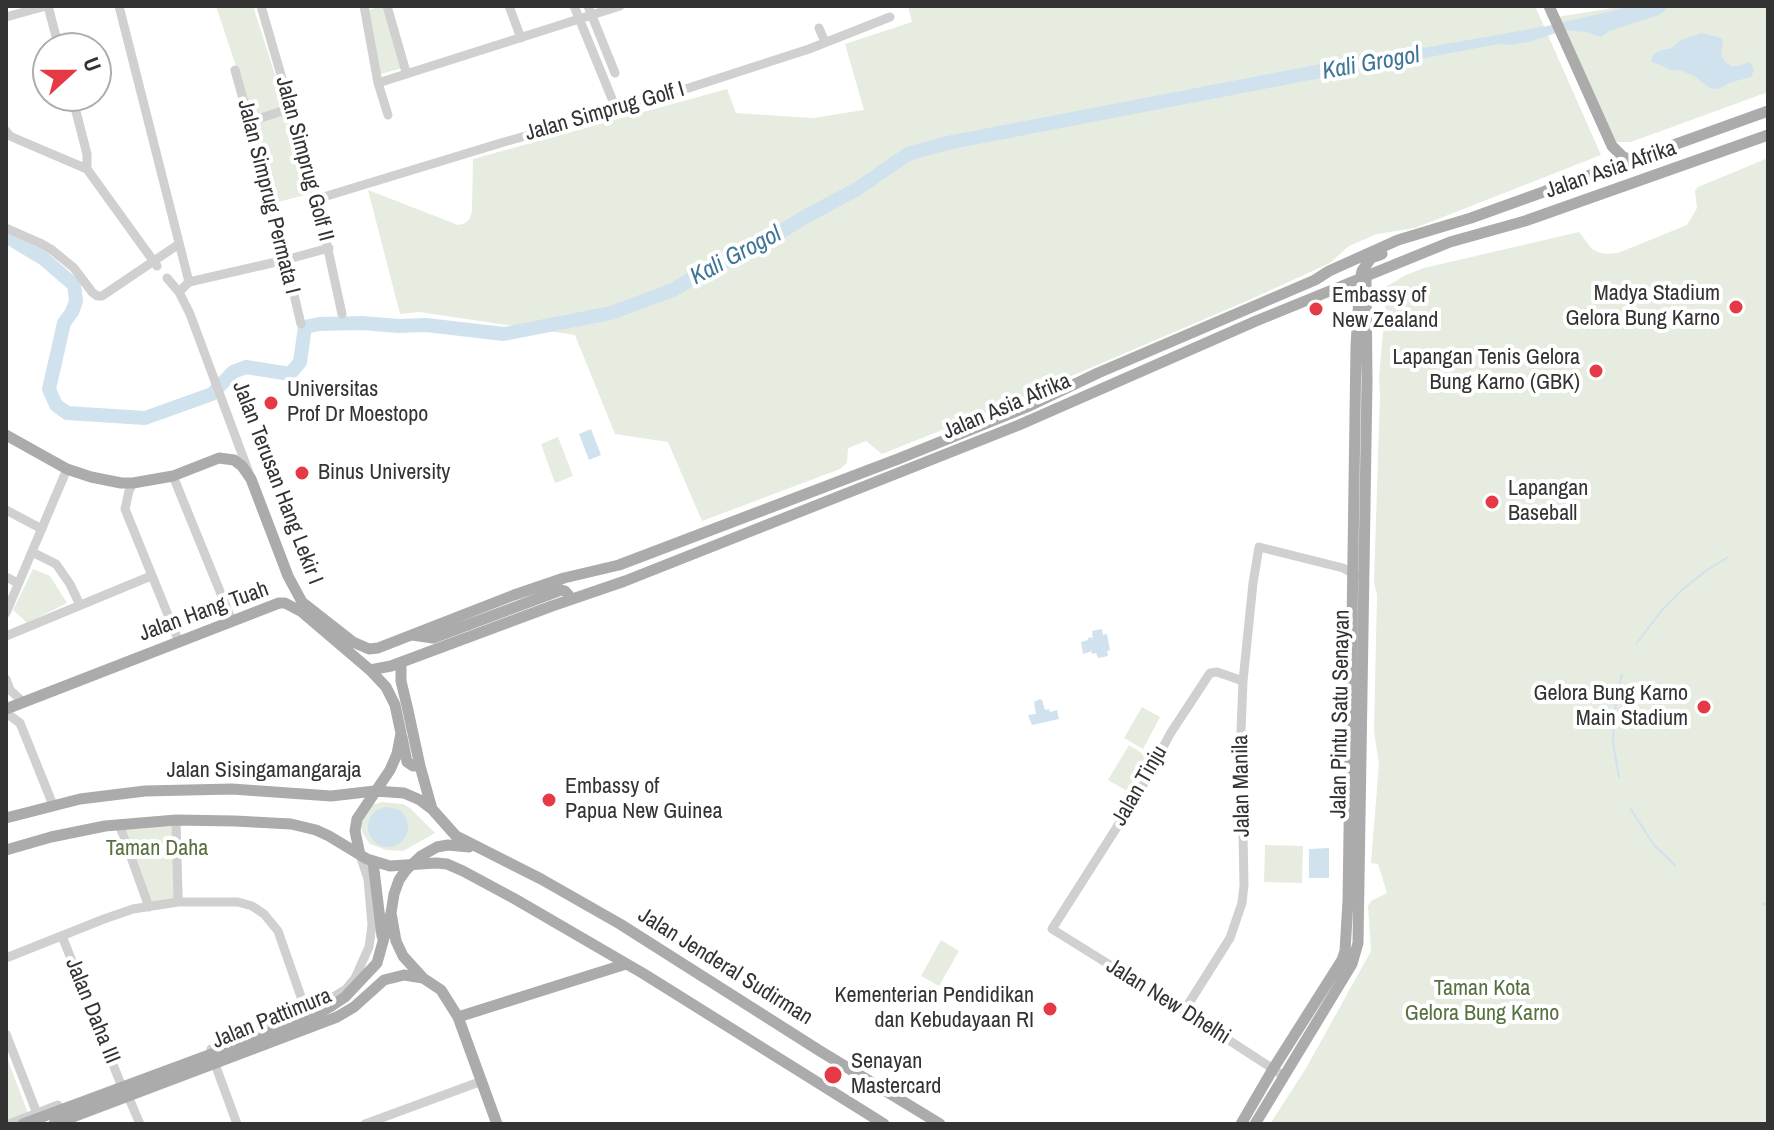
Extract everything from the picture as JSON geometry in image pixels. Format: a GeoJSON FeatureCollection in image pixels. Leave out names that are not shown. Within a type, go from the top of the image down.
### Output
{"type":"FeatureCollection","features":[{"type":"Feature","properties":{"kind":"main road"},"geometry":{"type":"LineString","coordinates":[[1547,10],[1612,146],[1619,155],[1631,159]]}},
{"type":"Feature","properties":{"kind":"main road"},"geometry":{"type":"LineString","coordinates":[[1558,34],[1607,154],[1605,169]]}},
{"type":"Feature","properties":{"kind":"main road","name":"Jalan Asia Afrika"},"geometry":{"type":"LineString","coordinates":[[397,640],[564,578],[619,565],[1027,407],[1098,373],[1315,280],[1409,235],[1471,218],[1768,111]]}},
{"type":"Feature","properties":{"kind":"main road","name":"Jalan Asia Afrika"},"geometry":{"type":"LineString","coordinates":[[401,663],[625,581],[1019,425],[1363,275],[1450,242],[1543,215],[1768,135]]}},
{"type":"Feature","properties":{"kind":"main road"},"geometry":{"type":"LineString","coordinates":[[1471,218],[1453,231],[1454,237],[1495,230]]}},
{"type":"Feature","properties":{"kind":"main road"},"geometry":{"type":"LineString","coordinates":[[1315,280],[1345,271],[1363,275],[1371,258],[1437,229]]}},
{"type":"Feature","properties":{"kind":"main road"},"geometry":{"type":"LineString","coordinates":[[1315,297],[1342,295],[1363,310],[1373,285],[1385,272],[1495,230]]}},
{"type":"Feature","properties":{"kind":"main road","name":"Jalan Pintu Satu Senayan"},"geometry":{"type":"LineString","coordinates":[[1241,1124],[1345,951],[1363,275]]}},
{"type":"Feature","properties":{"kind":"main road"},"geometry":{"type":"LineString","coordinates":[[1251,307],[1259,312],[1256,321]]}},
{"type":"Feature","properties":{"kind":"main road"},"geometry":{"type":"LineString","coordinates":[[6,435],[67,469],[108,481],[133,483],[173,476],[219,458],[234,460],[251,479]]}},
{"type":"Feature","properties":{"kind":"main road"},"geometry":{"type":"LineString","coordinates":[[874,468],[879,480]]}},
{"type":"Feature","properties":{"kind":"main road","name":"Jalan Terusan Hang Lekir I"},"geometry":{"type":"LineString","coordinates":[[251,479],[288,576],[302,602],[353,642],[369,649],[397,640]]}},
{"type":"Feature","properties":{"kind":"main road","name":"Jalan Pintu Satu Senayan"},"geometry":{"type":"LineString","coordinates":[[1255,1124],[1352,964],[1358,943],[1355,570]]}},
{"type":"Feature","properties":{"kind":"main road"},"geometry":{"type":"LineString","coordinates":[[279,603],[286,592],[288,576]]}},
{"type":"Feature","properties":{"kind":"main road"},"geometry":{"type":"LineString","coordinates":[[412,635],[433,638],[561,590],[572,599]]}},
{"type":"Feature","properties":{"kind":"main road","name":"Jalan Hang Tuah"},"geometry":{"type":"LineString","coordinates":[[6,711],[279,603],[302,612],[370,670]]}},
{"type":"Feature","properties":{"kind":"main road"},"geometry":{"type":"LineString","coordinates":[[370,670],[401,663],[401,681],[432,809]]}},
{"type":"Feature","properties":{"kind":"main road"},"geometry":{"type":"LineString","coordinates":[[370,670],[386,687],[395,705],[407,762],[420,766]]}},
{"type":"Feature","properties":{"kind":"main road"},"geometry":{"type":"LineString","coordinates":[[386,687],[393,681],[401,681]]}},
{"type":"Feature","properties":{"kind":"main road"},"geometry":{"type":"LineString","coordinates":[[360,855],[355,831],[357,819],[394,762],[401,733]]}},
{"type":"Feature","properties":{"kind":"main road","name":"Jalan Sisingamangaraja"},"geometry":{"type":"LineString","coordinates":[[6,818],[103,795],[175,789],[232,789],[331,796],[375,791],[404,793],[420,800],[456,836],[485,851]]}},
{"type":"Feature","properties":{"kind":"main road"},"geometry":{"type":"LineString","coordinates":[[6,850],[119,824],[176,820],[235,821],[300,826],[329,836],[373,862],[394,866],[442,863],[463,871],[626,964],[884,1124]]}},
{"type":"Feature","properties":{"kind":"main road"},"geometry":{"type":"LineString","coordinates":[[485,851],[454,844],[429,851],[411,864],[399,880],[391,913],[399,948],[423,978],[441,990],[458,1017],[497,1124]]}},
{"type":"Feature","properties":{"kind":"main road","name":"Jalan Jenderal Sudirman"},"geometry":{"type":"LineString","coordinates":[[485,851],[613,920],[940,1124]]}},
{"type":"Feature","properties":{"kind":"main road"},"geometry":{"type":"LineString","coordinates":[[373,862],[383,945]]}},
{"type":"Feature","properties":{"kind":"main road","name":"Jalan Pattimura"},"geometry":{"type":"LineString","coordinates":[[23,1124],[330,1007],[354,989],[377,963],[391,913]]}},
{"type":"Feature","properties":{"kind":"main road"},"geometry":{"type":"LineString","coordinates":[[458,1017],[626,964]]}},
{"type":"Feature","properties":{"kind":"main road","name":"Jalan Pattimura"},"geometry":{"type":"LineString","coordinates":[[54,1124],[123,1088],[215,1064],[337,1017],[354,1007],[384,980],[408,975],[423,978]]}},
{"type":"Feature","properties":{"kind":"street"},"geometry":{"type":"LineString","coordinates":[[6,17],[47,6],[54,32]]}},
{"type":"Feature","properties":{"kind":"street"},"geometry":{"type":"LineString","coordinates":[[119,6],[189,282]]}},
{"type":"Feature","properties":{"kind":"street","name":"Jalan Simprug Golf II"},"geometry":{"type":"LineString","coordinates":[[261,6],[317,199],[342,314]]}},
{"type":"Feature","properties":{"kind":"street"},"geometry":{"type":"LineString","coordinates":[[364,6],[378,83],[388,115]]}},
{"type":"Feature","properties":{"kind":"street"},"geometry":{"type":"LineString","coordinates":[[387,6],[406,72]]}},
{"type":"Feature","properties":{"kind":"street"},"geometry":{"type":"LineString","coordinates":[[509,6],[521,38]]}},
{"type":"Feature","properties":{"kind":"street"},"geometry":{"type":"LineString","coordinates":[[574,6],[617,111]]}},
{"type":"Feature","properties":{"kind":"street"},"geometry":{"type":"LineString","coordinates":[[378,83],[580,20],[590,11],[620,6]]}},
{"type":"Feature","properties":{"kind":"street"},"geometry":{"type":"LineString","coordinates":[[590,11],[615,73]]}},
{"type":"Feature","properties":{"kind":"street","name":"Jalan Simprug Golf I"},"geometry":{"type":"LineString","coordinates":[[317,199],[617,111],[825,42],[890,17]]}},
{"type":"Feature","properties":{"kind":"street"},"geometry":{"type":"LineString","coordinates":[[819,28],[825,42]]}},
{"type":"Feature","properties":{"kind":"street","name":"Jalan Simprug Permata I"},"geometry":{"type":"LineString","coordinates":[[235,70],[301,324]]}},
{"type":"Feature","properties":{"kind":"street"},"geometry":{"type":"LineString","coordinates":[[249,122],[291,108]]}},
{"type":"Feature","properties":{"kind":"street"},"geometry":{"type":"LineString","coordinates":[[76,112],[87,154],[87,169]]}},
{"type":"Feature","properties":{"kind":"street"},"geometry":{"type":"LineString","coordinates":[[6,131],[10,136],[87,169],[155,264]]}},
{"type":"Feature","properties":{"kind":"street"},"geometry":{"type":"LineString","coordinates":[[6,228],[52,250],[74,268],[97,296],[102,296],[155,264],[179,244]]}},
{"type":"Feature","properties":{"kind":"street"},"geometry":{"type":"LineString","coordinates":[[179,292],[189,282],[329,248]]}},
{"type":"Feature","properties":{"kind":"street","name":"Jalan Terusan Hang Lekir I"},"geometry":{"type":"LineString","coordinates":[[167,278],[179,292],[190,314],[251,479]]}},
{"type":"Feature","properties":{"kind":"street"},"geometry":{"type":"LineString","coordinates":[[219,458],[236,438]]}},
{"type":"Feature","properties":{"kind":"street"},"geometry":{"type":"LineString","coordinates":[[6,613],[67,469]]}},
{"type":"Feature","properties":{"kind":"street"},"geometry":{"type":"LineString","coordinates":[[173,476],[232,621]]}},
{"type":"Feature","properties":{"kind":"street"},"geometry":{"type":"LineString","coordinates":[[133,483],[125,509],[179,642]]}},
{"type":"Feature","properties":{"kind":"street"},"geometry":{"type":"LineString","coordinates":[[6,510],[42,529]]}},
{"type":"Feature","properties":{"kind":"street","name":"Jalan Manila"},"geometry":{"type":"LineString","coordinates":[[1184,1011],[1230,938],[1242,903],[1243,681],[1259,547],[1355,570]]}},
{"type":"Feature","properties":{"kind":"street"},"geometry":{"type":"LineString","coordinates":[[32,552],[56,564],[80,605]]}},
{"type":"Feature","properties":{"kind":"street"},"geometry":{"type":"LineString","coordinates":[[6,636],[151,576]]}},
{"type":"Feature","properties":{"kind":"street"},"geometry":{"type":"LineString","coordinates":[[6,577],[18,583]]}},
{"type":"Feature","properties":{"kind":"street","name":"Jalan Tinju"},"geometry":{"type":"LineString","coordinates":[[1052,929],[1140,791],[1170,734],[1210,673],[1217,672],[1243,681]]}},
{"type":"Feature","properties":{"kind":"street"},"geometry":{"type":"LineString","coordinates":[[6,679],[10,690],[25,701],[20,723],[53,805]]}},
{"type":"Feature","properties":{"kind":"street"},"geometry":{"type":"LineString","coordinates":[[6,711],[20,723]]}},
{"type":"Feature","properties":{"kind":"street"},"geometry":{"type":"LineString","coordinates":[[176,820],[178,902]]}},
{"type":"Feature","properties":{"kind":"street"},"geometry":{"type":"LineString","coordinates":[[119,824],[149,907]]}},
{"type":"Feature","properties":{"kind":"street","name":"Jalan Pattimura"},"geometry":{"type":"LineString","coordinates":[[308,1014],[346,989],[355,978],[369,947],[372,925],[370,895],[367,873],[360,855]]}},
{"type":"Feature","properties":{"kind":"street"},"geometry":{"type":"LineString","coordinates":[[6,958],[121,913],[178,902],[238,902],[264,914],[278,931],[308,1014]]}},
{"type":"Feature","properties":{"kind":"street","name":"Jalan New Dhelhi"},"geometry":{"type":"LineString","coordinates":[[1052,929],[1284,1076]]}},
{"type":"Feature","properties":{"kind":"street","name":"Jalan Daha III"},"geometry":{"type":"LineString","coordinates":[[62,936],[140,1124]]}},
{"type":"Feature","properties":{"kind":"street"},"geometry":{"type":"LineString","coordinates":[[6,1034],[38,1116]]}},
{"type":"Feature","properties":{"kind":"street"},"geometry":{"type":"LineString","coordinates":[[215,1064],[237,1124]]}},
{"type":"Feature","properties":{"kind":"street"},"geometry":{"type":"LineString","coordinates":[[365,1124],[482,1081]]}},
{"type":"Feature","properties":{"kind":"street","name":"Jalan Pattimura"},"geometry":{"type":"LineString","coordinates":[[9,1124],[38,1116]]}},
{"type":"Feature","properties":{"kind":"green space"},"geometry":{"type":"Polygon","coordinates":[[[216,6],[253,6],[313,193],[274,203],[261,142],[216,6]]]}},
{"type":"Feature","properties":{"kind":"green space"},"geometry":{"type":"Polygon","coordinates":[[[386,6],[403,68],[380,74],[365,11],[386,6]]]}},
{"type":"Feature","properties":{"kind":"green space"},"geometry":{"type":"Polygon","coordinates":[[[908,6],[1535,6],[1601,155],[1415,228],[1377,234],[1349,246],[1330,263],[1249,300],[882,454],[866,441],[848,448],[847,463],[840,469],[702,521],[668,442],[615,434],[575,335],[419,312],[400,314],[368,190],[458,225],[469,220],[472,211],[473,159],[727,89],[736,113],[813,118],[864,110],[845,44],[912,22],[908,6]]]}},
{"type":"Feature","properties":{"kind":"green space"},"geometry":{"type":"Polygon","coordinates":[[[1625,6],[1768,6],[1768,92],[1631,142],[1613,142],[1557,17],[1625,6]]]}},
{"type":"Feature","properties":{"kind":"green space","name":"Taman Kota Gelora Bung Karno"},"geometry":{"type":"Polygon","coordinates":[[[1768,158],[1768,1124],[1270,1124],[1305,1070],[1371,951],[1368,906],[1371,901],[1387,893],[1378,864],[1371,863],[1379,763],[1374,732],[1377,595],[1374,582],[1379,378],[1387,286],[1424,268],[1579,232],[1592,249],[1606,254],[1618,253],[1687,225],[1697,208],[1695,191],[1698,187],[1768,158]]]}},
{"type":"Feature","properties":{"kind":"green space"},"geometry":{"type":"Polygon","coordinates":[[[558,437],[573,476],[555,483],[541,444],[558,437]]]}},
{"type":"Feature","properties":{"kind":"green space"},"geometry":{"type":"Polygon","coordinates":[[[33,569],[50,576],[67,603],[27,623],[13,610],[33,569]]]}},
{"type":"Feature","properties":{"kind":"green space"},"geometry":{"type":"Polygon","coordinates":[[[1142,707],[1160,717],[1143,749],[1124,738],[1142,707]]]}},
{"type":"Feature","properties":{"kind":"green space"},"geometry":{"type":"Polygon","coordinates":[[[1129,745],[1148,757],[1127,791],[1108,780],[1129,745]]]}},
{"type":"Feature","properties":{"kind":"green space"},"geometry":{"type":"Polygon","coordinates":[[[382,802],[403,804],[410,808],[435,833],[403,851],[386,850],[370,844],[363,834],[363,817],[372,805],[382,802]]]}},
{"type":"Feature","properties":{"kind":"green space","name":"Taman Daha"},"geometry":{"type":"Polygon","coordinates":[[[180,819],[183,901],[150,903],[124,825],[180,819]]]}},
{"type":"Feature","properties":{"kind":"green space"},"geometry":{"type":"Polygon","coordinates":[[[1265,845],[1303,846],[1302,883],[1264,882],[1265,845]]]}},
{"type":"Feature","properties":{"kind":"green space"},"geometry":{"type":"Polygon","coordinates":[[[941,940],[959,951],[939,986],[921,976],[941,940]]]}},
{"type":"Feature","properties":{"kind":"green space"},"geometry":{"type":"Polygon","coordinates":[[[6,1055],[29,1116],[6,1124],[6,1055]]]}},
{"type":"Feature","properties":{"kind":"water"},"geometry":{"type":"Polygon","coordinates":[[[1633,6],[1668,6],[1656,16],[1609,31],[1601,37],[1565,30],[1529,42],[1498,44],[1341,74],[1339,63],[1547,26],[1633,6]]]}},
{"type":"Feature","properties":{"kind":"water"},"geometry":{"type":"Polygon","coordinates":[[[1701,33],[1721,38],[1721,55],[1731,66],[1748,62],[1752,65],[1754,70],[1751,77],[1718,89],[1710,88],[1694,76],[1651,61],[1659,51],[1701,33]]]}},
{"type":"Feature","properties":{"kind":"water"},"geometry":{"type":"Polygon","coordinates":[[[591,429],[601,455],[589,460],[579,434],[591,429]]]}},
{"type":"Feature","properties":{"kind":"water"},"geometry":{"type":"Polygon","coordinates":[[[1102,629],[1103,635],[1107,634],[1108,656],[1098,658],[1091,650],[1083,654],[1081,642],[1092,637],[1093,640],[1092,631],[1102,629]]]}},
{"type":"Feature","properties":{"kind":"water"},"geometry":{"type":"Polygon","coordinates":[[[1040,699],[1045,710],[1057,710],[1059,719],[1032,725],[1028,715],[1036,714],[1034,702],[1040,699]]]}},
{"type":"Feature","properties":{"kind":"water"},"geometry":{"type":"Polygon","coordinates":[[[388,807],[402,813],[408,827],[402,841],[388,847],[374,841],[368,827],[374,813],[388,807]]]}},
{"type":"Feature","properties":{"kind":"water"},"geometry":{"type":"Polygon","coordinates":[[[1329,848],[1329,878],[1309,878],[1309,849],[1329,848]]]}},
{"type":"Feature","properties":{"kind":"waterway","name":"Kali Grogol"},"geometry":{"type":"LineString","coordinates":[[6,236],[44,259],[74,285],[76,301],[64,323],[49,389],[56,405],[67,413],[145,418],[212,394],[233,372],[246,367],[290,374],[300,362],[305,327],[362,323],[426,325],[504,334],[611,313],[673,290],[757,247],[857,189],[908,154],[947,143],[1357,64]]}},
{"type":"Feature","properties":{"kind":"waterway"},"geometry":{"type":"LineString","coordinates":[[1636,644],[1682,590],[1728,557]]}},
{"type":"Feature","properties":{"kind":"waterway"},"geometry":{"type":"LineString","coordinates":[[1619,777],[1613,743],[1617,692],[1622,675]]}},
{"type":"Feature","properties":{"kind":"waterway"},"geometry":{"type":"LineString","coordinates":[[1630,808],[1654,845],[1675,865]]}},
{"type":"Feature","properties":{"kind":"place","name":"Madya Stadium Gelora Bung Karno"},"geometry":{"type":"Point","coordinates":[1736,307]}},
{"type":"Feature","properties":{"kind":"place","name":"Embassy of New Zealand"},"geometry":{"type":"Point","coordinates":[1316,309]}},
{"type":"Feature","properties":{"kind":"place","name":"Lapangan Tenis Gelora Bung Karno (GBK)"},"geometry":{"type":"Point","coordinates":[1596,371]}},
{"type":"Feature","properties":{"kind":"place","name":"Universitas Prof Dr Moestopo"},"geometry":{"type":"Point","coordinates":[271,403]}},
{"type":"Feature","properties":{"kind":"place","name":"Binus University"},"geometry":{"type":"Point","coordinates":[302,473]}},
{"type":"Feature","properties":{"kind":"place","name":"Lapangan Baseball"},"geometry":{"type":"Point","coordinates":[1492,502]}},
{"type":"Feature","properties":{"kind":"place","name":"Gelora Bung Karno Main Stadium"},"geometry":{"type":"Point","coordinates":[1704,707]}},
{"type":"Feature","properties":{"kind":"place","name":"Embassy of Papua New Guinea"},"geometry":{"type":"Point","coordinates":[549,800]}},
{"type":"Feature","properties":{"kind":"place","name":"Kementerian Pendidikan dan Kebudayaan RI"},"geometry":{"type":"Point","coordinates":[1050,1009]}},
{"type":"Feature","properties":{"kind":"place","name":"Senayan Mastercard"},"geometry":{"type":"Point","coordinates":[833,1075]}}]}
